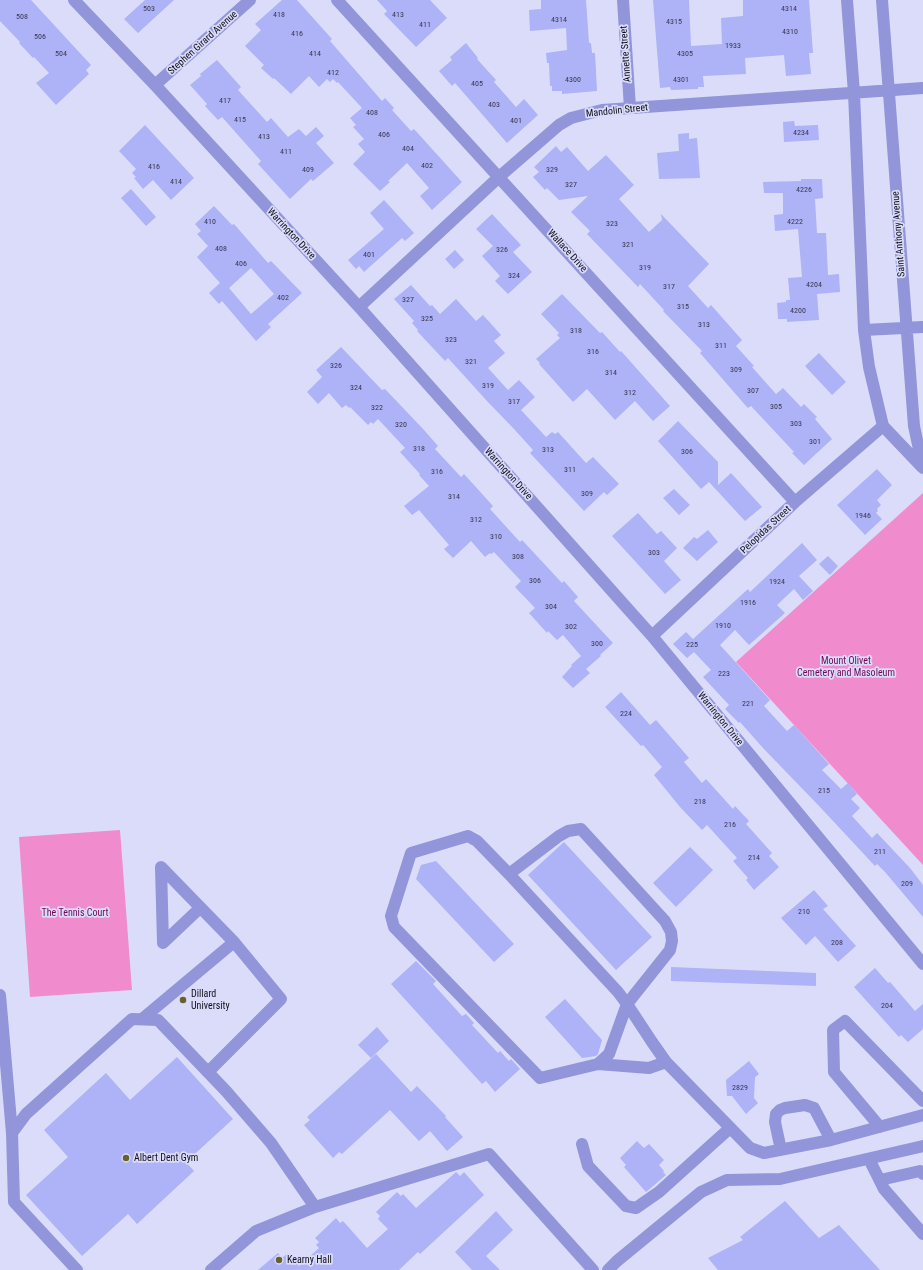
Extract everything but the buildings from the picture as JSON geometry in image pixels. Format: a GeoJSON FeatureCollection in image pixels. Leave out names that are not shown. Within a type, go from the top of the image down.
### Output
{"type":"FeatureCollection","features":[{"type":"Feature","properties":{"kind":"street","name":"Warrington Drive"},"geometry":{"type":"LineString","coordinates":[[74,0],[155,85],[358,307],[652,636],[923,964]]}},
{"type":"Feature","properties":{"kind":"street","name":"Stephen Girard Avenue"},"geometry":{"type":"LineString","coordinates":[[155,85],[250,0]]}},
{"type":"Feature","properties":{"kind":"street","name":"Wallace Drive"},"geometry":{"type":"LineString","coordinates":[[337,0],[796,502]]}},
{"type":"Feature","properties":{"kind":"street","name":"Annette Street"},"geometry":{"type":"LineString","coordinates":[[623,0],[630,108]]}},
{"type":"Feature","properties":{"kind":"street"},"geometry":{"type":"LineString","coordinates":[[847,0],[854,93],[864,330],[869,367],[882,426],[923,468]]}},
{"type":"Feature","properties":{"kind":"street","name":"Saint Anthony Avenue"},"geometry":{"type":"LineString","coordinates":[[882,0],[914,426],[923,468]]}},
{"type":"Feature","properties":{"kind":"street","name":"Mandolin Street"},"geometry":{"type":"LineString","coordinates":[[358,307],[500,177],[559,125],[571,118],[602,110],[923,88]]}},
{"type":"Feature","properties":{"kind":"street"},"geometry":{"type":"LineString","coordinates":[[864,330],[923,327]]}},
{"type":"Feature","properties":{"kind":"street","name":"Pelopidas Street"},"geometry":{"type":"LineString","coordinates":[[652,636],[796,502],[882,426]]}},
{"type":"Feature","properties":{"kind":"street"},"geometry":{"type":"LineString","coordinates":[[508,874],[559,836],[568,831],[581,829],[665,921],[671,932],[672,941],[670,950],[627,1004],[609,1054],[598,1064]]}},
{"type":"Feature","properties":{"kind":"street"},"geometry":{"type":"LineString","coordinates":[[666,1062],[649,1068],[598,1064],[540,1078],[394,927],[391,916],[411,853],[468,836],[477,841],[618,992],[666,1062],[750,1148],[764,1153],[781,1150],[831,1140],[923,1115]]}},
{"type":"Feature","properties":{"kind":"street"},"geometry":{"type":"LineString","coordinates":[[200,908],[163,943],[161,867],[234,942],[281,999],[208,1072]]}},
{"type":"Feature","properties":{"kind":"street"},"geometry":{"type":"LineString","coordinates":[[142,1019],[234,942]]}},
{"type":"Feature","properties":{"kind":"street"},"geometry":{"type":"LineString","coordinates":[[0,995],[12,1134],[14,1202],[78,1270]]}},
{"type":"Feature","properties":{"kind":"street"},"geometry":{"type":"LineString","coordinates":[[12,1134],[26,1114],[132,1019],[158,1020],[208,1072],[270,1143],[315,1207]]}},
{"type":"Feature","properties":{"kind":"street"},"geometry":{"type":"LineString","coordinates":[[880,1127],[834,1072],[833,1030],[845,1021],[923,1101]]}},
{"type":"Feature","properties":{"kind":"street"},"geometry":{"type":"LineString","coordinates":[[781,1150],[775,1122],[776,1114],[785,1108],[804,1105],[814,1108],[831,1140]]}},
{"type":"Feature","properties":{"kind":"street"},"geometry":{"type":"LineString","coordinates":[[582,1144],[588,1166],[626,1206],[636,1208],[659,1192],[730,1128]]}},
{"type":"Feature","properties":{"kind":"street"},"geometry":{"type":"LineString","coordinates":[[608,1270],[701,1192],[727,1180],[780,1179],[923,1146]]}},
{"type":"Feature","properties":{"kind":"street"},"geometry":{"type":"LineString","coordinates":[[211,1270],[256,1231],[315,1207],[489,1154],[593,1270]]}},
{"type":"Feature","properties":{"kind":"street"},"geometry":{"type":"LineString","coordinates":[[869,1158],[884,1188],[923,1234]]}},
{"type":"Feature","properties":{"kind":"street"},"geometry":{"type":"LineString","coordinates":[[880,1180],[920,1171],[923,1174]]}},
{"type":"Feature","properties":{"kind":"green space","name":"Mount Olivet Cemetery and Masoleum"},"geometry":{"type":"Polygon","coordinates":[[[923,493],[923,865],[736,662],[923,493]]]}},
{"type":"Feature","properties":{"kind":"green space","name":"The Tennis Court"},"geometry":{"type":"Polygon","coordinates":[[[120,830],[132,990],[30,997],[19,837],[120,830]]]}},
{"type":"Feature","properties":{"kind":"place","name":"Dillard University"},"geometry":{"type":"Point","coordinates":[183,1000]}},
{"type":"Feature","properties":{"kind":"place","name":"Albert Dent Gym"},"geometry":{"type":"Point","coordinates":[126,1158]}},
{"type":"Feature","properties":{"kind":"place","name":"Kearny Hall"},"geometry":{"type":"Point","coordinates":[279,1260]}}]}
